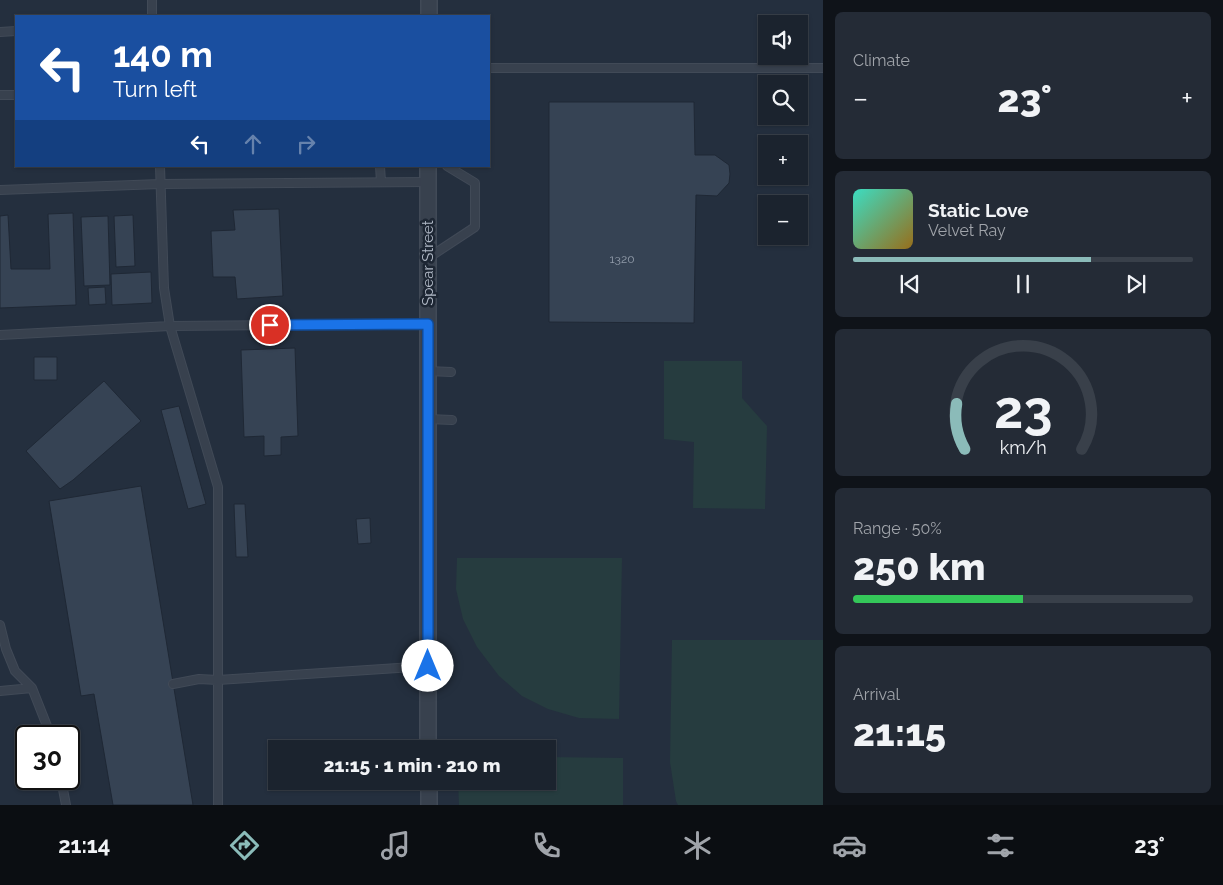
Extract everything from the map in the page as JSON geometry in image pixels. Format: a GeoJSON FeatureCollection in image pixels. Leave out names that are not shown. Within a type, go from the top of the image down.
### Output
{"type":"FeatureCollection","features":[{"type":"Feature","properties":{"kind":"street"},"geometry":{"type":"LineString","coordinates":[[429,0],[429,15]]}},
{"type":"Feature","properties":{"kind":"street","name":"Spear Street"},"geometry":{"type":"LineString","coordinates":[[428,167],[428,740]]}},
{"type":"Feature","properties":{"kind":"street"},"geometry":{"type":"LineString","coordinates":[[428,790],[428,805]]}},
{"type":"Feature","properties":{"kind":"lane"},"geometry":{"type":"LineString","coordinates":[[152,0],[152,15]]}},
{"type":"Feature","properties":{"kind":"lane"},"geometry":{"type":"LineString","coordinates":[[0,32],[15,31]]}},
{"type":"Feature","properties":{"kind":"lane"},"geometry":{"type":"LineString","coordinates":[[490,68],[823,68]]}},
{"type":"Feature","properties":{"kind":"lane"},"geometry":{"type":"LineString","coordinates":[[0,95],[15,95]]}},
{"type":"Feature","properties":{"kind":"lane"},"geometry":{"type":"LineString","coordinates":[[160,167],[164,288],[170,326],[218,487],[218,805]]}},
{"type":"Feature","properties":{"kind":"lane"},"geometry":{"type":"LineString","coordinates":[[380,167],[381,182]]}},
{"type":"Feature","properties":{"kind":"lane"},"geometry":{"type":"LineString","coordinates":[[428,258],[475,227],[475,183],[449,167]]}},
{"type":"Feature","properties":{"kind":"lane"},"geometry":{"type":"LineString","coordinates":[[0,190],[160,184],[428,182]]}},
{"type":"Feature","properties":{"kind":"lane"},"geometry":{"type":"LineString","coordinates":[[0,335],[170,326],[428,324]]}},
{"type":"Feature","properties":{"kind":"lane"},"geometry":{"type":"LineString","coordinates":[[428,371],[451,372]]}},
{"type":"Feature","properties":{"kind":"lane"},"geometry":{"type":"LineString","coordinates":[[428,419],[452,420]]}},
{"type":"Feature","properties":{"kind":"lane"},"geometry":{"type":"LineString","coordinates":[[0,625],[6,649],[15,671],[32,688],[47,725]]}},
{"type":"Feature","properties":{"kind":"lane"},"geometry":{"type":"LineString","coordinates":[[173,684],[199,679],[218,680],[428,666]]}},
{"type":"Feature","properties":{"kind":"lane"},"geometry":{"type":"LineString","coordinates":[[0,691],[32,688]]}},
{"type":"Feature","properties":{"kind":"lane"},"geometry":{"type":"LineString","coordinates":[[63,790],[66,805]]}},
{"type":"Feature","properties":{"kind":"green space"},"geometry":{"type":"Polygon","coordinates":[[[664,361],[742,361],[742,398],[767,426],[765,509],[693,508],[694,442],[664,439],[664,361]]]}},
{"type":"Feature","properties":{"kind":"green space"},"geometry":{"type":"Polygon","coordinates":[[[457,558],[622,558],[619,719],[579,718],[548,709],[522,696],[499,676],[477,647],[463,619],[456,589],[457,558]]]}},
{"type":"Feature","properties":{"kind":"green space"},"geometry":{"type":"Polygon","coordinates":[[[672,640],[823,640],[823,805],[678,805],[670,762],[672,640]]]}},
{"type":"Feature","properties":{"kind":"green space"},"geometry":{"type":"Polygon","coordinates":[[[556,757],[623,758],[623,805],[459,805],[458,790],[556,790],[556,757]]]}},
{"type":"Feature","properties":{"kind":"building"},"geometry":{"type":"Polygon","coordinates":[[[549,102],[694,102],[695,155],[715,155],[729,165],[730,174],[729,183],[717,196],[696,195],[694,323],[549,322],[549,102]]]}},
{"type":"Feature","properties":{"kind":"building"},"geometry":{"type":"Polygon","coordinates":[[[279,209],[283,296],[237,299],[235,277],[213,277],[211,231],[235,230],[233,210],[279,209]]]}},
{"type":"Feature","properties":{"kind":"building"},"geometry":{"type":"Polygon","coordinates":[[[73,213],[76,305],[0,308],[0,216],[8,215],[11,269],[50,269],[48,214],[73,213]]]}},
{"type":"Feature","properties":{"kind":"building"},"geometry":{"type":"Polygon","coordinates":[[[133,215],[135,266],[116,267],[114,216],[133,215]]]}},
{"type":"Feature","properties":{"kind":"building"},"geometry":{"type":"Polygon","coordinates":[[[108,216],[110,285],[84,286],[81,217],[108,216]]]}},
{"type":"Feature","properties":{"kind":"building"},"geometry":{"type":"Polygon","coordinates":[[[151,272],[152,303],[112,305],[111,274],[151,272]]]}},
{"type":"Feature","properties":{"kind":"building"},"geometry":{"type":"Polygon","coordinates":[[[105,287],[106,304],[89,305],[88,288],[105,287]]]}},
{"type":"Feature","properties":{"kind":"building"},"geometry":{"type":"Polygon","coordinates":[[[295,348],[298,436],[281,437],[281,455],[264,456],[264,436],[244,437],[241,350],[295,348]]]}},
{"type":"Feature","properties":{"kind":"building"},"geometry":{"type":"Polygon","coordinates":[[[34,357],[57,357],[57,380],[34,380],[34,357]]]}},
{"type":"Feature","properties":{"kind":"building"},"geometry":{"type":"Polygon","coordinates":[[[104,381],[141,421],[60,489],[26,451],[104,381]]]}},
{"type":"Feature","properties":{"kind":"building"},"geometry":{"type":"Polygon","coordinates":[[[179,406],[206,504],[188,509],[161,410],[179,406]]]}},
{"type":"Feature","properties":{"kind":"building"},"geometry":{"type":"Polygon","coordinates":[[[141,486],[193,805],[113,805],[94,694],[81,696],[49,501],[141,486]]]}},
{"type":"Feature","properties":{"kind":"building"},"geometry":{"type":"Polygon","coordinates":[[[234,504],[245,504],[248,557],[236,557],[234,504]]]}},
{"type":"Feature","properties":{"kind":"building"},"geometry":{"type":"Polygon","coordinates":[[[370,518],[371,543],[358,544],[356,519],[370,518]]]}},
{"type":"Feature","properties":{"kind":"route"},"geometry":{"type":"LineString","coordinates":[[270,325],[428,324],[428,666]]}}]}
